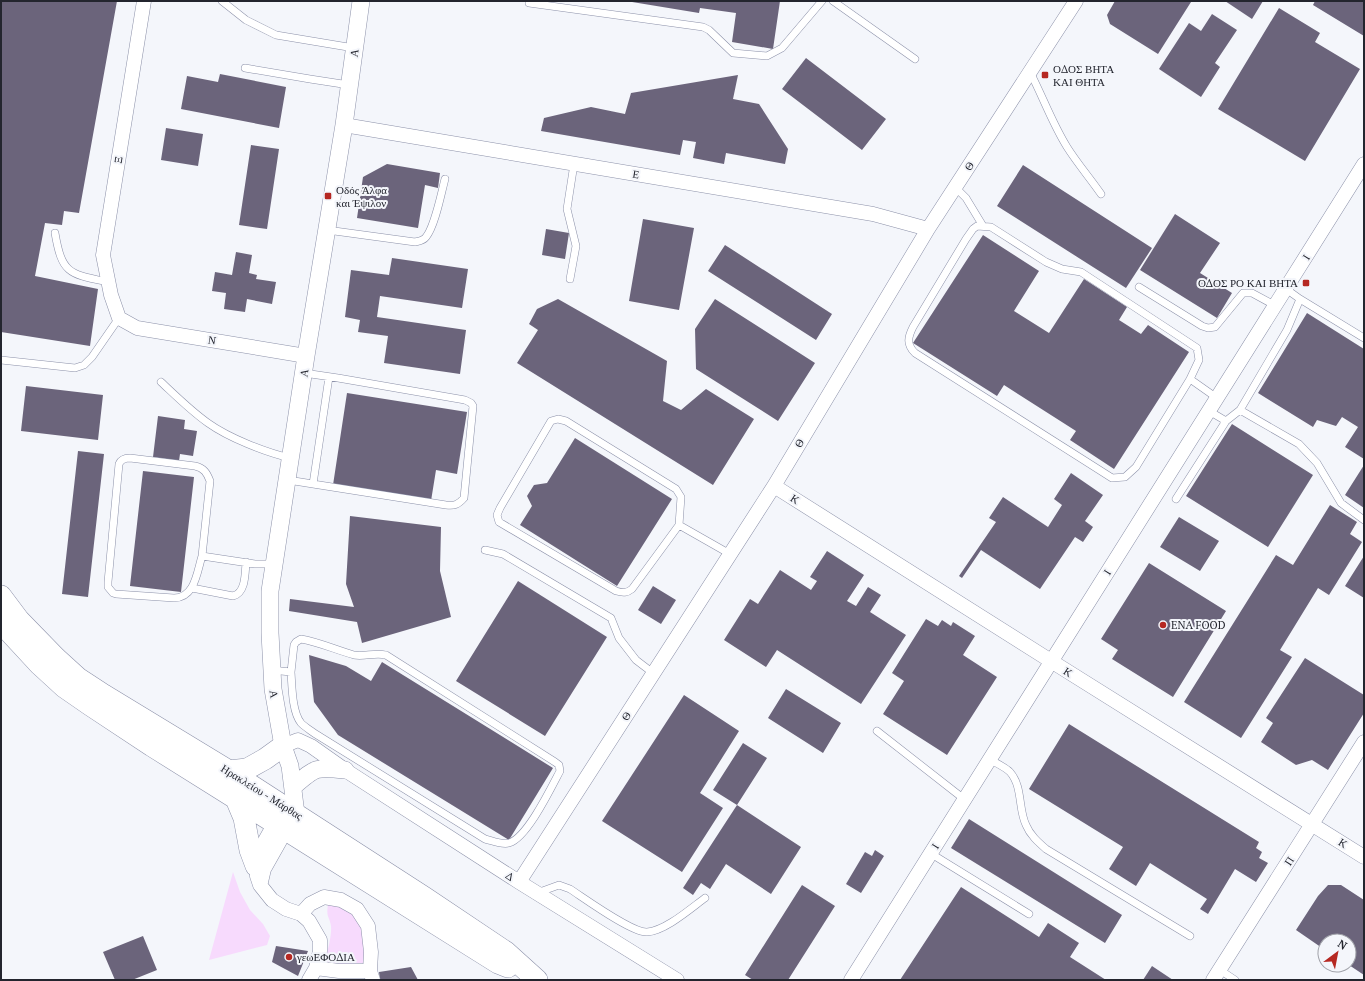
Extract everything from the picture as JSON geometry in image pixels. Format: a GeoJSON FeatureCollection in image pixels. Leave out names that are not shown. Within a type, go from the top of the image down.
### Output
{"type":"FeatureCollection","features":[{"type":"Feature","properties":{"kind":"main road","name":"Ηρακλείου - Μάρθας"},"geometry":{"type":"LineString","coordinates":[[1,596],[18,620],[78,678],[229,771],[285,818],[498,963],[536,979]]}},
{"type":"Feature","properties":{"kind":"main road","name":"Ηρακλείου - Μάρθας"},"geometry":{"type":"LineString","coordinates":[[1,623],[40,665],[64,687],[152,746],[236,799],[285,818]]}},
{"type":"Feature","properties":{"kind":"main road"},"geometry":{"type":"LineString","coordinates":[[229,771],[247,769],[265,759],[283,746]]}},
{"type":"Feature","properties":{"kind":"main road"},"geometry":{"type":"LineString","coordinates":[[236,799],[244,818],[250,850],[258,875]]}},
{"type":"Feature","properties":{"kind":"street","name":"Ξ"},"geometry":{"type":"LineString","coordinates":[[120,318],[111,295],[103,255],[144,1]]}},
{"type":"Feature","properties":{"kind":"street","name":"Α"},"geometry":{"type":"LineString","coordinates":[[285,818],[293,786],[290,766],[283,746],[273,689],[271,670],[271,583],[344,125],[361,1]]}},
{"type":"Feature","properties":{"kind":"street","name":"Θ"},"geometry":{"type":"LineString","coordinates":[[520,882],[774,486],[928,229],[1076,1]]}},
{"type":"Feature","properties":{"kind":"street","name":"Ε"},"geometry":{"type":"LineString","coordinates":[[344,125],[873,214],[928,229]]}},
{"type":"Feature","properties":{"kind":"street","name":"Ι"},"geometry":{"type":"LineString","coordinates":[[851,980],[1364,164]]}},
{"type":"Feature","properties":{"kind":"street","name":"Ν"},"geometry":{"type":"LineString","coordinates":[[120,318],[137,328],[306,356]]}},
{"type":"Feature","properties":{"kind":"street","name":"Κ"},"geometry":{"type":"LineString","coordinates":[[774,486],[1364,857]]}},
{"type":"Feature","properties":{"kind":"street","name":"Δ"},"geometry":{"type":"LineString","coordinates":[[283,746],[298,740],[311,746],[345,770],[536,893],[677,980]]}},
{"type":"Feature","properties":{"kind":"street","name":"Α"},"geometry":{"type":"LineString","coordinates":[[283,746],[279,770],[285,818]]}},
{"type":"Feature","properties":{"kind":"street","name":"Π"},"geometry":{"type":"LineString","coordinates":[[1217,975],[1362,750]]}},
{"type":"Feature","properties":{"kind":"street"},"geometry":{"type":"LineString","coordinates":[[293,786],[311,771],[322,768],[345,770]]}},
{"type":"Feature","properties":{"kind":"street"},"geometry":{"type":"LineString","coordinates":[[285,818],[262,846],[258,875],[272,900],[286,909],[301,914],[309,922],[320,940],[320,951],[312,974],[339,971],[371,976],[371,952],[368,926],[357,909],[341,900],[324,898],[310,904],[301,914]]}},
{"type":"Feature","properties":{"kind":"street"},"geometry":{"type":"LineString","coordinates":[[258,875],[264,869],[285,818]]}},
{"type":"Feature","properties":{"kind":"lane"},"geometry":{"type":"LineString","coordinates":[[222,1],[246,20],[276,36],[354,48]]}},
{"type":"Feature","properties":{"kind":"lane"},"geometry":{"type":"LineString","coordinates":[[529,3],[703,27],[709,30],[733,53],[767,56],[782,48],[822,1]]}},
{"type":"Feature","properties":{"kind":"lane"},"geometry":{"type":"LineString","coordinates":[[833,1],[914,59]]}},
{"type":"Feature","properties":{"kind":"lane"},"geometry":{"type":"LineString","coordinates":[[245,68],[349,85]]}},
{"type":"Feature","properties":{"kind":"lane"},"geometry":{"type":"LineString","coordinates":[[1030,72],[1041,94],[1051,120],[1067,147],[1102,194]]}},
{"type":"Feature","properties":{"kind":"lane"},"geometry":{"type":"LineString","coordinates":[[570,279],[576,246],[567,209],[574,164]]}},
{"type":"Feature","properties":{"kind":"lane"},"geometry":{"type":"LineString","coordinates":[[327,230],[414,242],[421,241],[426,237],[435,218],[445,179]]}},
{"type":"Feature","properties":{"kind":"lane"},"geometry":{"type":"LineString","coordinates":[[955,187],[966,198],[983,226]]}},
{"type":"Feature","properties":{"kind":"lane"},"geometry":{"type":"LineString","coordinates":[[977,226],[983,226],[991,227],[1046,262],[1062,269],[1081,272],[1197,348],[1199,360],[1190,379],[1136,467],[1125,477],[1112,478],[915,352],[910,347],[908,339],[913,327],[973,229],[977,226]]}},
{"type":"Feature","properties":{"kind":"lane"},"geometry":{"type":"LineString","coordinates":[[55,232],[58,250],[64,264],[71,272],[84,277],[108,282]]}},
{"type":"Feature","properties":{"kind":"lane"},"geometry":{"type":"LineString","coordinates":[[1138,287],[1202,326],[1208,328],[1215,327],[1243,293],[1252,293],[1276,306]]}},
{"type":"Feature","properties":{"kind":"lane"},"geometry":{"type":"LineString","coordinates":[[1286,289],[1364,338]]}},
{"type":"Feature","properties":{"kind":"lane"},"geometry":{"type":"LineString","coordinates":[[1176,500],[1226,422],[1240,410],[1287,330],[1300,299]]}},
{"type":"Feature","properties":{"kind":"lane"},"geometry":{"type":"LineString","coordinates":[[1,360],[75,368],[84,365],[92,357],[120,318]]}},
{"type":"Feature","properties":{"kind":"lane"},"geometry":{"type":"LineString","coordinates":[[288,480],[451,505],[460,503],[464,498],[473,409],[471,403],[465,400],[304,373]]}},
{"type":"Feature","properties":{"kind":"lane"},"geometry":{"type":"LineString","coordinates":[[313,484],[329,377]]}},
{"type":"Feature","properties":{"kind":"lane"},"geometry":{"type":"LineString","coordinates":[[1190,379],[1217,398]]}},
{"type":"Feature","properties":{"kind":"lane"},"geometry":{"type":"LineString","coordinates":[[161,382],[207,423],[230,436],[278,455],[291,458]]}},
{"type":"Feature","properties":{"kind":"lane"},"geometry":{"type":"LineString","coordinates":[[1240,410],[1299,444],[1316,463],[1341,503],[1364,520]]}},
{"type":"Feature","properties":{"kind":"lane"},"geometry":{"type":"LineString","coordinates":[[1209,412],[1226,422]]}},
{"type":"Feature","properties":{"kind":"lane"},"geometry":{"type":"LineString","coordinates":[[558,419],[566,421],[680,492],[679,525],[632,589],[624,593],[616,591],[499,522],[497,515],[551,421],[558,419]]}},
{"type":"Feature","properties":{"kind":"lane"},"geometry":{"type":"LineString","coordinates":[[127,458],[195,466],[204,470],[208,475],[210,482],[202,556],[192,588],[188,593],[179,598],[116,594],[108,587],[119,464],[121,461],[127,458]]}},
{"type":"Feature","properties":{"kind":"lane"},"geometry":{"type":"LineString","coordinates":[[679,525],[730,554]]}},
{"type":"Feature","properties":{"kind":"lane"},"geometry":{"type":"LineString","coordinates":[[485,550],[503,554],[611,618],[619,638],[636,660],[654,673]]}},
{"type":"Feature","properties":{"kind":"lane"},"geometry":{"type":"LineString","coordinates":[[202,556],[274,564]]}},
{"type":"Feature","properties":{"kind":"lane"},"geometry":{"type":"LineString","coordinates":[[192,588],[233,596],[239,594],[243,588],[246,562]]}},
{"type":"Feature","properties":{"kind":"lane"},"geometry":{"type":"LineString","coordinates":[[301,639],[355,655],[376,653],[386,654],[555,762],[559,765],[560,771],[529,826],[518,838],[510,843],[500,843],[485,839],[314,733],[301,723],[296,713],[291,672],[294,645],[301,639]]}},
{"type":"Feature","properties":{"kind":"lane"},"geometry":{"type":"LineString","coordinates":[[271,670],[291,672]]}},
{"type":"Feature","properties":{"kind":"lane"},"geometry":{"type":"LineString","coordinates":[[877,731],[964,799]]}},
{"type":"Feature","properties":{"kind":"lane"},"geometry":{"type":"LineString","coordinates":[[989,759],[1010,772],[1016,782],[1019,792],[1025,825],[1030,834],[1046,849],[1190,936]]}},
{"type":"Feature","properties":{"kind":"lane"},"geometry":{"type":"LineString","coordinates":[[930,853],[1029,914]]}},
{"type":"Feature","properties":{"kind":"lane"},"geometry":{"type":"LineString","coordinates":[[536,893],[562,885],[634,929],[647,932],[667,926],[705,898]]}},
{"type":"Feature","properties":{"kind":"lane"},"geometry":{"type":"LineString","coordinates":[[1217,975],[1235,980]]}},
{"type":"Feature","properties":{"kind":"shaded area"},"geometry":{"type":"Polygon","coordinates":[[[233,872],[240,892],[250,910],[263,924],[270,936],[267,945],[209,960],[233,872]]]}},
{"type":"Feature","properties":{"kind":"shaded area"},"geometry":{"type":"Polygon","coordinates":[[[328,905],[352,905],[369,934],[366,963],[324,964],[331,930],[327,909],[328,905]]]}},
{"type":"Feature","properties":{"kind":"building"},"geometry":{"type":"Polygon","coordinates":[[[1,1],[117,1],[79,213],[64,211],[62,225],[45,223],[35,276],[98,289],[90,346],[1,332],[1,1]]]}},
{"type":"Feature","properties":{"kind":"building"},"geometry":{"type":"Polygon","coordinates":[[[626,1],[780,1],[773,49],[732,42],[736,13],[700,8],[699,13],[626,1]]]}},
{"type":"Feature","properties":{"kind":"building"},"geometry":{"type":"Polygon","coordinates":[[[1115,1],[1191,2],[1158,54],[1110,24],[1107,15],[1115,1]]]}},
{"type":"Feature","properties":{"kind":"building"},"geometry":{"type":"Polygon","coordinates":[[[1225,1],[1263,1],[1252,19],[1225,1]]]}},
{"type":"Feature","properties":{"kind":"building"},"geometry":{"type":"Polygon","coordinates":[[[1315,1],[1364,1],[1364,36],[1313,5],[1315,1]]]}},
{"type":"Feature","properties":{"kind":"building"},"geometry":{"type":"Polygon","coordinates":[[[1279,8],[1320,33],[1315,42],[1360,69],[1305,161],[1218,109],[1279,8]]]}},
{"type":"Feature","properties":{"kind":"building"},"geometry":{"type":"Polygon","coordinates":[[[1212,14],[1237,30],[1215,63],[1220,67],[1201,97],[1159,69],[1189,23],[1201,31],[1212,14]]]}},
{"type":"Feature","properties":{"kind":"building"},"geometry":{"type":"Polygon","coordinates":[[[806,58],[886,119],[862,150],[782,89],[806,58]]]}},
{"type":"Feature","properties":{"kind":"building"},"geometry":{"type":"Polygon","coordinates":[[[220,74],[286,87],[279,128],[181,109],[187,76],[218,82],[220,74]]]}},
{"type":"Feature","properties":{"kind":"building"},"geometry":{"type":"Polygon","coordinates":[[[738,75],[733,99],[759,104],[788,149],[785,164],[726,153],[724,164],[693,158],[696,142],[683,140],[680,155],[541,131],[544,118],[591,107],[625,114],[631,93],[738,75]]]}},
{"type":"Feature","properties":{"kind":"building"},"geometry":{"type":"Polygon","coordinates":[[[166,128],[203,134],[198,166],[161,160],[166,128]]]}},
{"type":"Feature","properties":{"kind":"building"},"geometry":{"type":"Polygon","coordinates":[[[251,145],[279,149],[267,229],[239,225],[251,145]]]}},
{"type":"Feature","properties":{"kind":"building"},"geometry":{"type":"Polygon","coordinates":[[[387,164],[440,173],[438,188],[425,185],[418,228],[357,218],[363,177],[387,164]]]}},
{"type":"Feature","properties":{"kind":"building"},"geometry":{"type":"Polygon","coordinates":[[[1023,165],[1152,248],[1126,288],[997,206],[1023,165]]]}},
{"type":"Feature","properties":{"kind":"building"},"geometry":{"type":"Polygon","coordinates":[[[1175,214],[1220,243],[1200,273],[1232,293],[1217,318],[1140,270],[1175,214]]]}},
{"type":"Feature","properties":{"kind":"building"},"geometry":{"type":"Polygon","coordinates":[[[643,219],[694,228],[679,310],[629,301],[643,219]]]}},
{"type":"Feature","properties":{"kind":"building"},"geometry":{"type":"Polygon","coordinates":[[[546,229],[569,233],[565,259],[542,255],[546,229]]]}},
{"type":"Feature","properties":{"kind":"building"},"geometry":{"type":"Polygon","coordinates":[[[983,235],[1039,271],[1014,311],[1049,333],[1084,279],[1127,307],[1119,320],[1141,334],[1148,325],[1189,352],[1114,469],[1070,440],[1076,431],[1004,385],[997,396],[913,343],[983,235]]]}},
{"type":"Feature","properties":{"kind":"building"},"geometry":{"type":"Polygon","coordinates":[[[725,245],[832,314],[816,340],[708,271],[725,245]]]}},
{"type":"Feature","properties":{"kind":"building"},"geometry":{"type":"Polygon","coordinates":[[[236,252],[252,255],[249,273],[257,275],[256,279],[276,282],[272,304],[247,299],[245,312],[224,309],[226,293],[212,291],[215,272],[232,275],[236,252]]]}},
{"type":"Feature","properties":{"kind":"building"},"geometry":{"type":"Polygon","coordinates":[[[392,258],[468,269],[462,308],[380,296],[377,317],[466,330],[460,374],[384,363],[388,336],[358,332],[360,320],[345,317],[351,270],[389,275],[392,258]]]}},
{"type":"Feature","properties":{"kind":"building"},"geometry":{"type":"Polygon","coordinates":[[[558,299],[667,361],[663,401],[681,410],[706,389],[754,419],[713,485],[517,363],[538,330],[529,324],[537,309],[558,299]]]}},
{"type":"Feature","properties":{"kind":"building"},"geometry":{"type":"Polygon","coordinates":[[[715,299],[815,363],[778,421],[696,369],[695,329],[715,299]]]}},
{"type":"Feature","properties":{"kind":"building"},"geometry":{"type":"Polygon","coordinates":[[[1307,313],[1364,349],[1364,459],[1345,447],[1358,427],[1342,417],[1336,426],[1317,420],[1313,427],[1258,393],[1307,313]]]}},
{"type":"Feature","properties":{"kind":"building"},"geometry":{"type":"Polygon","coordinates":[[[26,386],[103,395],[98,440],[21,431],[26,386]]]}},
{"type":"Feature","properties":{"kind":"building"},"geometry":{"type":"Polygon","coordinates":[[[347,393],[467,412],[457,474],[436,470],[431,501],[333,485],[347,393]]]}},
{"type":"Feature","properties":{"kind":"building"},"geometry":{"type":"Polygon","coordinates":[[[158,416],[185,420],[184,429],[197,431],[193,456],[180,454],[179,461],[153,457],[158,416]]]}},
{"type":"Feature","properties":{"kind":"building"},"geometry":{"type":"Polygon","coordinates":[[[1232,424],[1313,475],[1268,547],[1186,496],[1232,424]]]}},
{"type":"Feature","properties":{"kind":"building"},"geometry":{"type":"Polygon","coordinates":[[[575,438],[672,499],[617,586],[520,525],[532,506],[527,496],[534,485],[547,483],[575,438]]]}},
{"type":"Feature","properties":{"kind":"building"},"geometry":{"type":"Polygon","coordinates":[[[78,451],[104,454],[88,597],[62,594],[78,451]]]}},
{"type":"Feature","properties":{"kind":"building"},"geometry":{"type":"Polygon","coordinates":[[[1364,465],[1364,508],[1345,495],[1364,465]]]}},
{"type":"Feature","properties":{"kind":"building"},"geometry":{"type":"Polygon","coordinates":[[[143,471],[194,477],[181,592],[130,586],[143,471]]]}},
{"type":"Feature","properties":{"kind":"building"},"geometry":{"type":"Polygon","coordinates":[[[1071,473],[1103,495],[1085,521],[1093,527],[1083,542],[1075,537],[1040,589],[981,550],[962,578],[959,576],[996,522],[989,518],[1003,497],[1048,527],[1062,505],[1054,499],[1071,473]]]}},
{"type":"Feature","properties":{"kind":"building"},"geometry":{"type":"Polygon","coordinates":[[[1330,505],[1357,522],[1350,534],[1362,542],[1329,595],[1318,588],[1280,650],[1292,657],[1241,738],[1184,702],[1276,555],[1293,565],[1330,505]]]}},
{"type":"Feature","properties":{"kind":"building"},"geometry":{"type":"Polygon","coordinates":[[[350,516],[441,527],[440,571],[451,617],[362,643],[357,622],[289,611],[290,599],[354,607],[346,584],[350,516]]]}},
{"type":"Feature","properties":{"kind":"building"},"geometry":{"type":"Polygon","coordinates":[[[1179,517],[1219,541],[1200,571],[1160,547],[1179,517]]]}},
{"type":"Feature","properties":{"kind":"building"},"geometry":{"type":"Polygon","coordinates":[[[827,551],[864,575],[847,601],[856,606],[868,587],[881,595],[870,612],[906,635],[861,704],[777,650],[766,667],[724,640],[750,599],[758,604],[780,570],[811,590],[817,581],[810,577],[827,551]]]}},
{"type":"Feature","properties":{"kind":"building"},"geometry":{"type":"Polygon","coordinates":[[[1364,556],[1364,598],[1345,586],[1364,556]]]}},
{"type":"Feature","properties":{"kind":"building","name":"ENA FOOD"},"geometry":{"type":"Polygon","coordinates":[[[1149,563],[1226,611],[1173,697],[1112,659],[1118,650],[1101,639],[1149,563]]]}},
{"type":"Feature","properties":{"kind":"building"},"geometry":{"type":"Polygon","coordinates":[[[518,581],[607,637],[545,736],[456,681],[518,581]]]}},
{"type":"Feature","properties":{"kind":"building"},"geometry":{"type":"Polygon","coordinates":[[[653,586],[676,600],[661,624],[638,610],[653,586]]]}},
{"type":"Feature","properties":{"kind":"building"},"geometry":{"type":"Polygon","coordinates":[[[926,619],[938,626],[942,620],[951,626],[953,622],[975,636],[963,655],[997,677],[947,755],[883,714],[904,681],[892,673],[926,619]]]}},
{"type":"Feature","properties":{"kind":"building"},"geometry":{"type":"Polygon","coordinates":[[[309,655],[346,666],[371,681],[382,662],[553,768],[509,840],[338,735],[314,702],[309,655]]]}},
{"type":"Feature","properties":{"kind":"building"},"geometry":{"type":"Polygon","coordinates":[[[1305,658],[1364,695],[1364,713],[1328,770],[1312,760],[1296,765],[1261,742],[1273,723],[1266,718],[1305,658]]]}},
{"type":"Feature","properties":{"kind":"building"},"geometry":{"type":"Polygon","coordinates":[[[786,689],[841,723],[823,753],[768,718],[786,689]]]}},
{"type":"Feature","properties":{"kind":"building"},"geometry":{"type":"Polygon","coordinates":[[[684,695],[739,731],[700,793],[723,808],[682,872],[602,821],[684,695]]]}},
{"type":"Feature","properties":{"kind":"building"},"geometry":{"type":"Polygon","coordinates":[[[1069,724],[1259,842],[1256,848],[1262,852],[1259,858],[1268,863],[1256,882],[1235,869],[1208,914],[1200,909],[1207,899],[1150,863],[1136,886],[1109,869],[1123,847],[1029,789],[1069,724]]]}},
{"type":"Feature","properties":{"kind":"building"},"geometry":{"type":"Polygon","coordinates":[[[743,743],[767,758],[737,805],[713,790],[743,743]]]}},
{"type":"Feature","properties":{"kind":"building"},"geometry":{"type":"Polygon","coordinates":[[[737,805],[801,847],[771,894],[726,864],[710,889],[701,883],[693,895],[683,888],[737,805]]]}},
{"type":"Feature","properties":{"kind":"building"},"geometry":{"type":"Polygon","coordinates":[[[969,819],[1122,915],[1105,943],[951,848],[969,819]]]}},
{"type":"Feature","properties":{"kind":"building"},"geometry":{"type":"Polygon","coordinates":[[[875,850],[884,856],[861,893],[846,884],[865,852],[872,856],[875,850]]]}},
{"type":"Feature","properties":{"kind":"building"},"geometry":{"type":"Polygon","coordinates":[[[802,885],[835,906],[788,980],[753,980],[745,975],[802,885]]]}},
{"type":"Feature","properties":{"kind":"building"},"geometry":{"type":"Polygon","coordinates":[[[1328,885],[1341,885],[1364,900],[1364,975],[1357,970],[1357,933],[1317,933],[1317,944],[1296,930],[1318,896],[1328,885]]]}},
{"type":"Feature","properties":{"kind":"building"},"geometry":{"type":"Polygon","coordinates":[[[961,887],[1039,937],[1048,923],[1079,943],[1070,957],[1106,980],[900,980],[961,887]]]}},
{"type":"Feature","properties":{"kind":"building"},"geometry":{"type":"Polygon","coordinates":[[[143,936],[157,970],[132,980],[115,980],[103,952],[143,936]]]}},
{"type":"Feature","properties":{"kind":"building","name":"γεωΕΦΟΔΙΑ"},"geometry":{"type":"Polygon","coordinates":[[[276,946],[308,951],[298,976],[272,962],[276,946]]]}},
{"type":"Feature","properties":{"kind":"building"},"geometry":{"type":"Polygon","coordinates":[[[1152,966],[1173,980],[1143,980],[1152,966]]]}},
{"type":"Feature","properties":{"kind":"building"},"geometry":{"type":"Polygon","coordinates":[[[411,967],[418,980],[380,980],[379,972],[411,967]]]}},
{"type":"Feature","properties":{"kind":"place","name":"ΟΔΟΣ ΒΗΤΑ ΚΑΙ ΘΗΤΑ"},"geometry":{"type":"Point","coordinates":[1045,75]}},
{"type":"Feature","properties":{"kind":"place","name":"Οδός Άλφα και Έψιλον"},"geometry":{"type":"Point","coordinates":[328,196]}},
{"type":"Feature","properties":{"kind":"place","name":"ΟΔΟΣ ΡΟ ΚΑΙ ΒΗΤΑ"},"geometry":{"type":"Point","coordinates":[1306,283]}},
{"type":"Feature","properties":{"kind":"place","name":"ENA FOOD"},"geometry":{"type":"Point","coordinates":[1163,625]}},
{"type":"Feature","properties":{"kind":"place","name":"γεωΕΦΟΔΙΑ"},"geometry":{"type":"Point","coordinates":[289,957]}}]}
